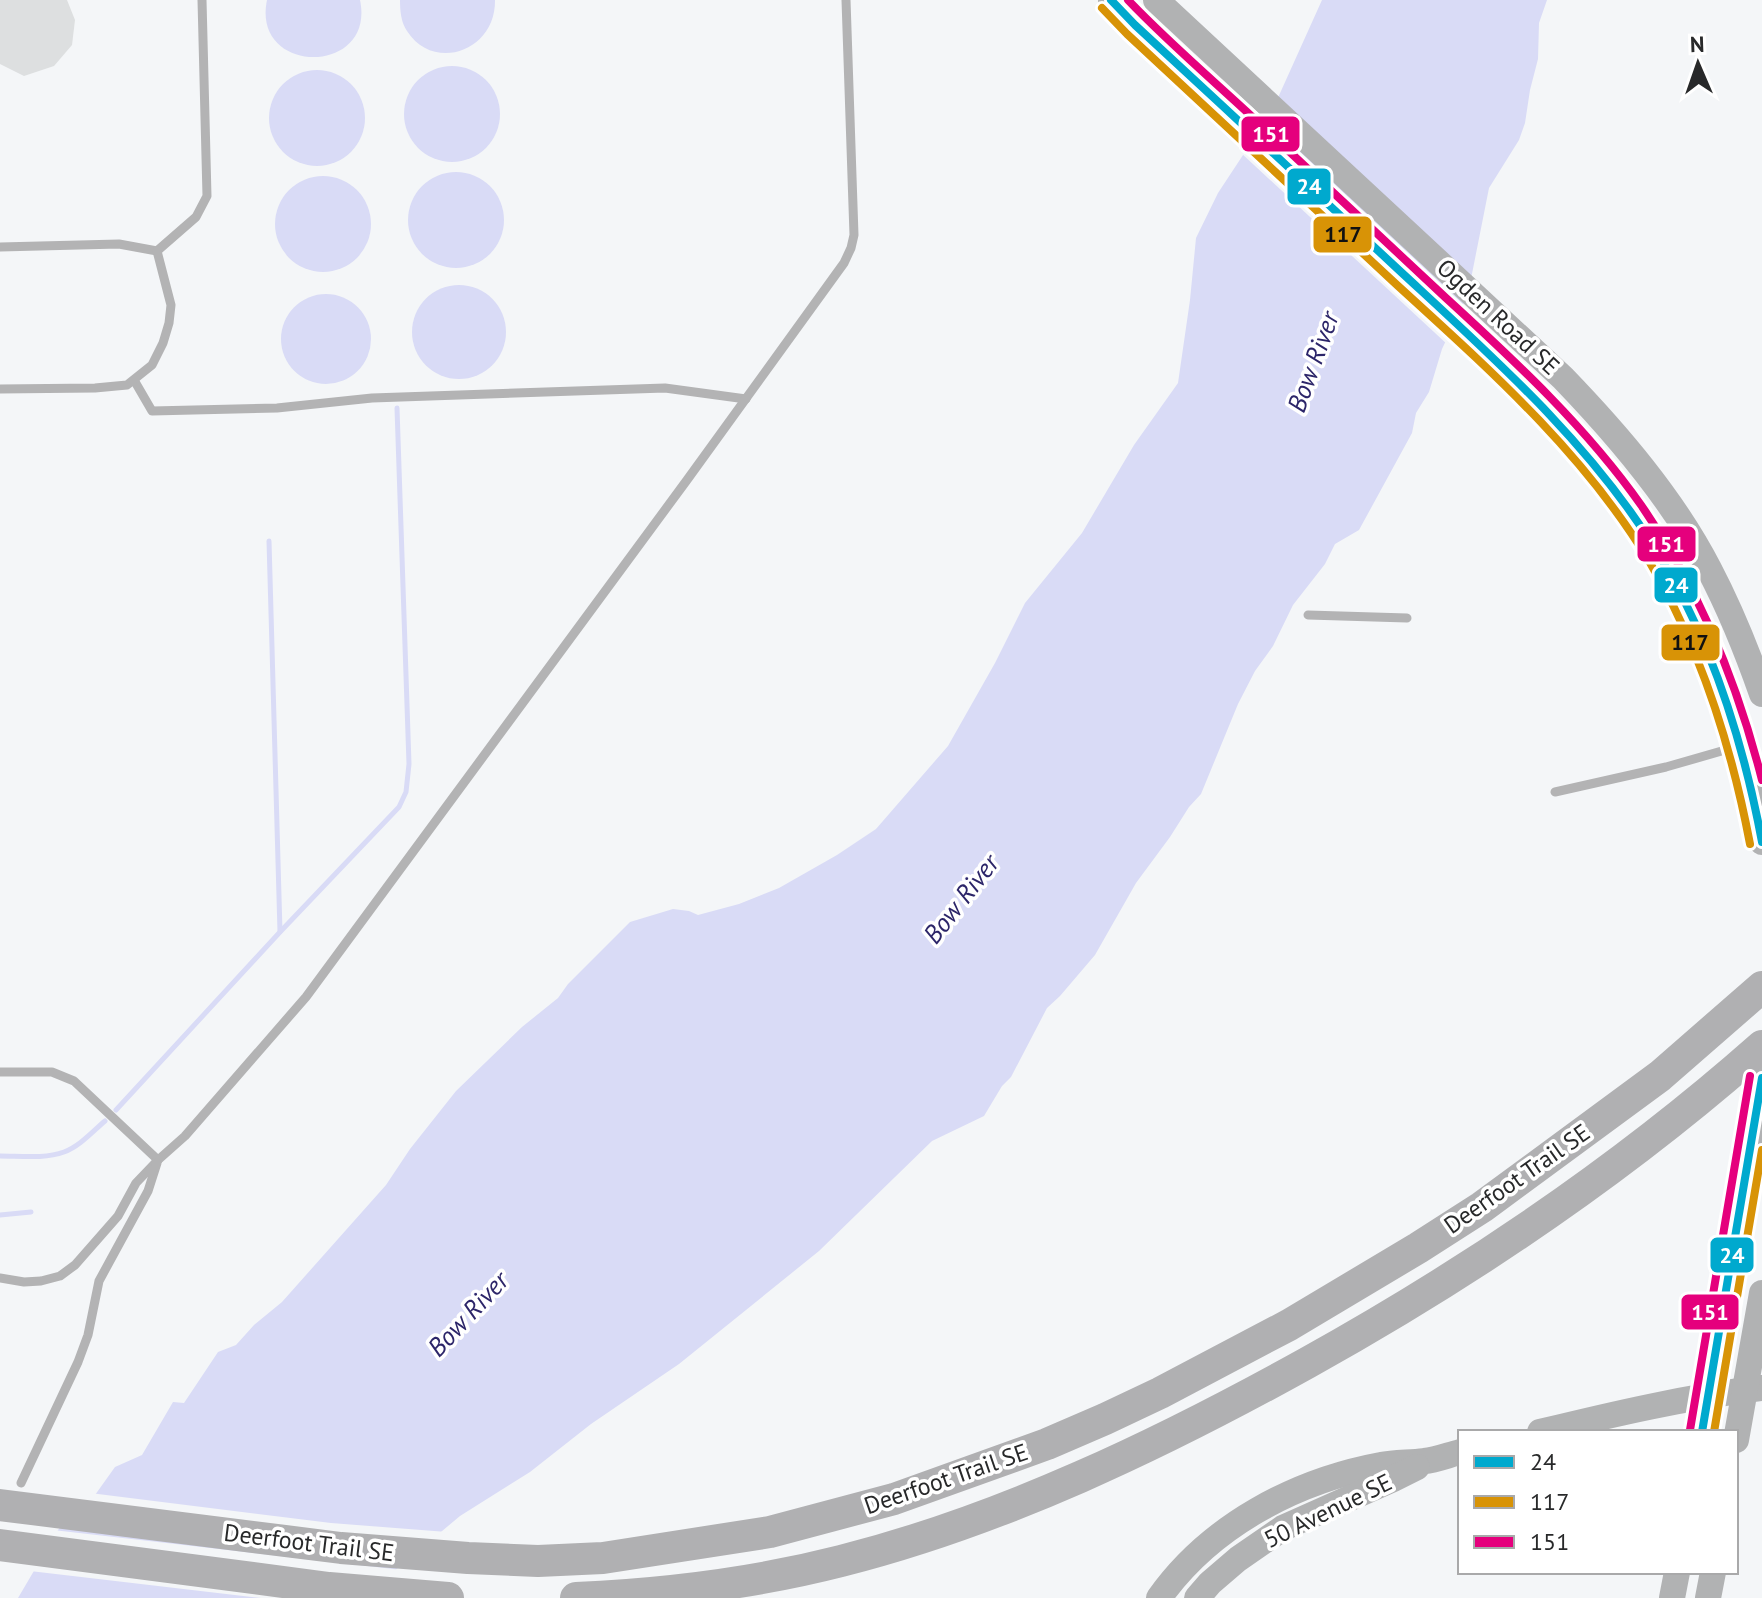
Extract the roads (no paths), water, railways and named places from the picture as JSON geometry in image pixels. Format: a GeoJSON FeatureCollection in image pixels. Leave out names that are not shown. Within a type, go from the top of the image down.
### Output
{"type":"FeatureCollection","features":[{"type":"Feature","properties":{"kind":"highway","name":"Deerfoot Trail SE"},"geometry":{"type":"LineString","coordinates":[[10,1494],[341,1548],[538,1561],[603,1558],[770,1532],[894,1499],[1047,1444],[1160,1393],[1234,1355],[1393,1263],[1482,1207],[1660,1076],[1762,987]]}},
{"type":"Feature","properties":{"kind":"highway","name":"Deerfoot Trail SE"},"geometry":{"type":"LineString","coordinates":[[576,1598],[624,1596],[734,1582],[840,1561],[907,1543],[964,1523],[1135,1453],[1201,1421],[1347,1341],[1459,1274],[1570,1199],[1762,1046]]}},
{"type":"Feature","properties":{"kind":"highway","name":"Deerfoot Trail SE"},"geometry":{"type":"LineString","coordinates":[[0,1545],[329,1588],[448,1598]]}},
{"type":"Feature","properties":{"kind":"street","name":"Ogden Road SE"},"geometry":{"type":"LineString","coordinates":[[1111,0],[1509,372],[1601,473],[1650,541],[1708,651],[1742,745],[1762,842]]}},
{"type":"Feature","properties":{"kind":"street","name":"Ogden Road SE"},"geometry":{"type":"LineString","coordinates":[[1156,0],[1596,412],[1675,513],[1708,567],[1744,641],[1762,694]]}},
{"type":"Feature","properties":{"kind":"street"},"geometry":{"type":"LineString","coordinates":[[1702,1430],[1762,1078]]}},
{"type":"Feature","properties":{"kind":"street"},"geometry":{"type":"LineString","coordinates":[[1738,1430],[1762,1293]]}},
{"type":"Feature","properties":{"kind":"street"},"geometry":{"type":"LineString","coordinates":[[1548,1430],[1647,1406],[1762,1388]]}},
{"type":"Feature","properties":{"kind":"street","name":"50 Avenue SE"},"geometry":{"type":"LineString","coordinates":[[1159,1598],[1197,1553],[1268,1503],[1329,1478],[1383,1464],[1427,1461],[1458,1453]]}},
{"type":"Feature","properties":{"kind":"street","name":"50 Avenue SE"},"geometry":{"type":"LineString","coordinates":[[1197,1598],[1238,1559],[1283,1528],[1427,1461]]}},
{"type":"Feature","properties":{"kind":"street"},"geometry":{"type":"LineString","coordinates":[[1672,1598],[1677,1574]]}},
{"type":"Feature","properties":{"kind":"street"},"geometry":{"type":"LineString","coordinates":[[1708,1598],[1713,1574]]}},
{"type":"Feature","properties":{"kind":"lane"},"geometry":{"type":"LineString","coordinates":[[157,251],[196,217],[207,196],[202,0]]}},
{"type":"Feature","properties":{"kind":"lane"},"geometry":{"type":"LineString","coordinates":[[0,1278],[41,1281],[60,1276],[75,1265],[118,1216],[136,1183],[185,1136],[306,997],[844,263],[854,235],[846,0]]}},
{"type":"Feature","properties":{"kind":"lane"},"geometry":{"type":"LineString","coordinates":[[0,247],[119,244],[157,251]]}},
{"type":"Feature","properties":{"kind":"lane"},"geometry":{"type":"LineString","coordinates":[[0,389],[127,385],[152,365],[163,343],[171,305],[157,251]]}},
{"type":"Feature","properties":{"kind":"lane"},"geometry":{"type":"LineString","coordinates":[[134,380],[152,411],[277,408],[372,398],[665,388],[746,399]]}},
{"type":"Feature","properties":{"kind":"lane"},"geometry":{"type":"LineString","coordinates":[[1308,615],[1407,618]]}},
{"type":"Feature","properties":{"kind":"lane"},"geometry":{"type":"LineString","coordinates":[[1555,792],[1666,767],[1742,745]]}},
{"type":"Feature","properties":{"kind":"lane"},"geometry":{"type":"LineString","coordinates":[[0,1072],[52,1072],[74,1081],[158,1160]]}},
{"type":"Feature","properties":{"kind":"lane"},"geometry":{"type":"LineString","coordinates":[[10,1494],[78,1362],[88,1335],[99,1281],[148,1191],[158,1160]]}},
{"type":"Feature","properties":{"kind":"water"},"geometry":{"type":"Polygon","coordinates":[[[267,0],[360,0],[360,25],[350,43],[333,53],[314,57],[294,53],[277,43],[267,25],[267,0]]]}},
{"type":"Feature","properties":{"kind":"water"},"geometry":{"type":"Polygon","coordinates":[[[400,0],[495,0],[493,18],[485,32],[475,43],[447,53],[432,51],[419,44],[407,31],[401,16],[400,0]]]}},
{"type":"Feature","properties":{"kind":"water","name":"Bow River"},"geometry":{"type":"Polygon","coordinates":[[[1322,0],[1547,0],[1539,23],[1538,59],[1525,123],[1519,140],[1489,188],[1468,294],[1442,349],[1429,392],[1416,413],[1412,433],[1359,530],[1335,544],[1325,564],[1293,605],[1273,646],[1255,671],[1238,704],[1201,794],[1136,883],[1095,955],[1047,1008],[1011,1077],[984,1116],[932,1141],[819,1251],[679,1364],[591,1424],[530,1472],[460,1516],[386,1578],[370,1598],[18,1598],[58,1530],[76,1508],[95,1495],[115,1467],[142,1455],[173,1402],[184,1403],[218,1352],[236,1345],[282,1302],[386,1185],[456,1091],[522,1027],[558,998],[630,922],[673,909],[698,915],[739,904],[779,888],[876,829],[948,746],[1025,603],[1082,533],[1134,445],[1178,383],[1196,238],[1218,193],[1272,111],[1322,0]]]}},
{"type":"Feature","properties":{"kind":"water"},"geometry":{"type":"Polygon","coordinates":[[[452,66],[470,70],[486,80],[496,96],[500,114],[496,132],[486,148],[470,158],[452,162],[434,158],[418,148],[408,132],[404,114],[408,96],[418,80],[434,70],[452,66]]]}},
{"type":"Feature","properties":{"kind":"water"},"geometry":{"type":"Polygon","coordinates":[[[317,70],[335,74],[351,84],[361,100],[365,118],[361,136],[351,152],[335,162],[317,166],[299,162],[283,152],[273,136],[269,118],[273,100],[283,84],[299,74],[317,70]]]}},
{"type":"Feature","properties":{"kind":"water"},"geometry":{"type":"Polygon","coordinates":[[[456,172],[474,176],[490,186],[500,202],[504,220],[500,238],[490,254],[474,264],[456,268],[438,264],[422,254],[412,238],[408,220],[412,202],[422,186],[438,176],[456,172]]]}},
{"type":"Feature","properties":{"kind":"water"},"geometry":{"type":"Polygon","coordinates":[[[323,176],[341,180],[357,190],[367,206],[371,224],[367,242],[357,258],[341,268],[323,272],[305,268],[289,258],[279,242],[275,224],[279,206],[289,190],[305,180],[323,176]]]}},
{"type":"Feature","properties":{"kind":"water"},"geometry":{"type":"Polygon","coordinates":[[[450,285],[468,285],[493,298],[503,314],[506,332],[503,350],[493,366],[468,379],[450,379],[425,366],[412,341],[412,323],[425,298],[450,285]]]}},
{"type":"Feature","properties":{"kind":"water"},"geometry":{"type":"Polygon","coordinates":[[[317,294],[335,294],[351,301],[364,314],[371,330],[371,348],[364,364],[351,377],[335,384],[317,384],[301,377],[288,364],[281,348],[281,330],[288,314],[301,301],[317,294]]]}},
{"type":"Feature","properties":{"kind":"waterway"},"geometry":{"type":"LineString","coordinates":[[116,1110],[399,807],[406,792],[409,764],[397,408]]}},
{"type":"Feature","properties":{"kind":"waterway"},"geometry":{"type":"LineString","coordinates":[[269,541],[280,932]]}},
{"type":"Feature","properties":{"kind":"waterway"},"geometry":{"type":"LineString","coordinates":[[0,1156],[41,1156],[64,1152],[105,1121]]}},
{"type":"Feature","properties":{"kind":"waterway"},"geometry":{"type":"LineString","coordinates":[[0,1215],[31,1212]]}}]}
